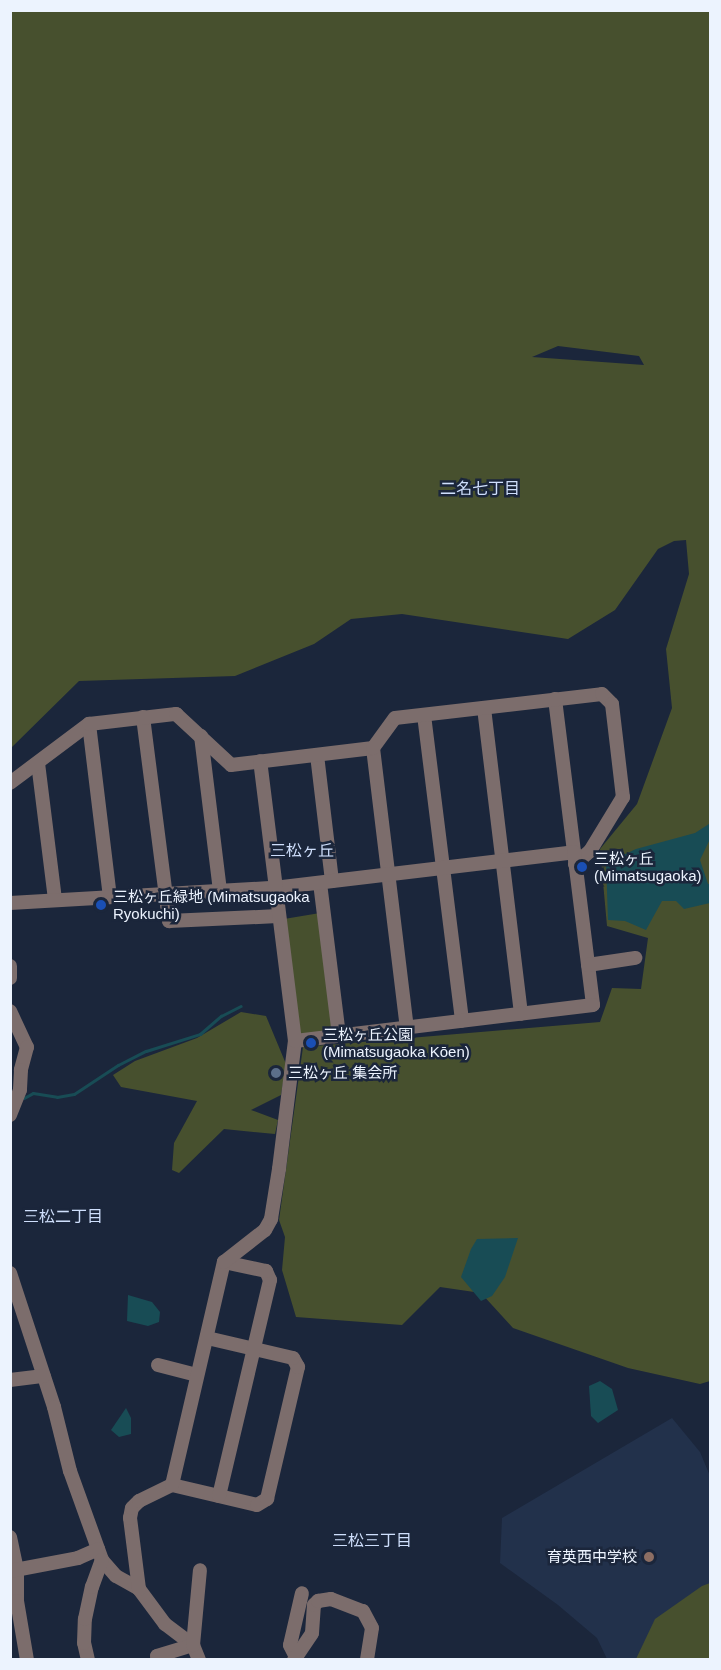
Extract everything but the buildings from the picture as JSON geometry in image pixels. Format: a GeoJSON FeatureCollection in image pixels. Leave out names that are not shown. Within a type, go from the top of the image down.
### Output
{"type":"FeatureCollection","features":[{"type":"Feature","properties":{"kind":"street"},"geometry":{"type":"LineString","coordinates":[[10,903],[274,888],[388,874],[503,861],[574,858],[590,851],[623,797],[612,704],[602,694],[395,718],[372,748],[388,874],[406,1028]]}},
{"type":"Feature","properties":{"kind":"street"},"geometry":{"type":"LineString","coordinates":[[295,1041],[593,1005],[555,699]]}},
{"type":"Feature","properties":{"kind":"street"},"geometry":{"type":"LineString","coordinates":[[484,708],[521,1014]]}},
{"type":"Feature","properties":{"kind":"street"},"geometry":{"type":"LineString","coordinates":[[10,783],[89,724],[143,717],[176,714],[231,765],[372,748]]}},
{"type":"Feature","properties":{"kind":"street"},"geometry":{"type":"LineString","coordinates":[[424,715],[462,1021]]}},
{"type":"Feature","properties":{"kind":"street"},"geometry":{"type":"LineString","coordinates":[[143,717],[169,921],[278,916]]}},
{"type":"Feature","properties":{"kind":"street"},"geometry":{"type":"LineString","coordinates":[[89,724],[110,897]]}},
{"type":"Feature","properties":{"kind":"street"},"geometry":{"type":"LineString","coordinates":[[201,736],[220,891]]}},
{"type":"Feature","properties":{"kind":"street"},"geometry":{"type":"LineString","coordinates":[[317,754],[339,1036]]}},
{"type":"Feature","properties":{"kind":"street"},"geometry":{"type":"LineString","coordinates":[[172,1485],[224,1262],[258,1238],[270,1219],[295,1041],[274,888],[260,761]]}},
{"type":"Feature","properties":{"kind":"street"},"geometry":{"type":"LineString","coordinates":[[38,763],[55,900]]}},
{"type":"Feature","properties":{"kind":"street"},"geometry":{"type":"LineString","coordinates":[[588,965],[635,958]]}},
{"type":"Feature","properties":{"kind":"street"},"geometry":{"type":"LineString","coordinates":[[10,966],[10,978]]}},
{"type":"Feature","properties":{"kind":"street"},"geometry":{"type":"LineString","coordinates":[[10,1011],[27,1047],[21,1070],[20,1090],[10,1115]]}},
{"type":"Feature","properties":{"kind":"street"},"geometry":{"type":"LineString","coordinates":[[219,1496],[270,1280],[266,1271],[224,1262]]}},
{"type":"Feature","properties":{"kind":"street"},"geometry":{"type":"LineString","coordinates":[[10,1273],[44,1376],[70,1472],[100,1554],[116,1576],[139,1589],[165,1624],[193,1645]]}},
{"type":"Feature","properties":{"kind":"street"},"geometry":{"type":"LineString","coordinates":[[139,1589],[130,1518],[132,1509],[139,1501],[172,1485],[257,1505],[267,1499],[298,1367],[293,1358],[207,1338]]}},
{"type":"Feature","properties":{"kind":"street"},"geometry":{"type":"LineString","coordinates":[[158,1365],[197,1374]]}},
{"type":"Feature","properties":{"kind":"street"},"geometry":{"type":"LineString","coordinates":[[10,1380],[44,1376]]}},
{"type":"Feature","properties":{"kind":"street"},"geometry":{"type":"LineString","coordinates":[[10,1537],[17,1601],[27,1659]]}},
{"type":"Feature","properties":{"kind":"street"},"geometry":{"type":"LineString","coordinates":[[14,1570],[100,1554]]}},
{"type":"Feature","properties":{"kind":"street"},"geometry":{"type":"LineString","coordinates":[[88,1659],[84,1644],[85,1619],[100,1554]]}},
{"type":"Feature","properties":{"kind":"street"},"geometry":{"type":"LineString","coordinates":[[199,1659],[193,1645],[200,1570]]}},
{"type":"Feature","properties":{"kind":"street"},"geometry":{"type":"LineString","coordinates":[[295,1657],[290,1645],[302,1593]]}},
{"type":"Feature","properties":{"kind":"street"},"geometry":{"type":"LineString","coordinates":[[295,1657],[312,1633],[314,1605],[318,1601],[332,1599],[363,1611],[372,1628],[367,1659]]}},
{"type":"Feature","properties":{"kind":"street"},"geometry":{"type":"LineString","coordinates":[[158,1659],[157,1656],[193,1645]]}},
{"type":"Feature","properties":{"kind":"shaded area"},"geometry":{"type":"Polygon","coordinates":[[[11,11],[710,11],[710,1381],[700,1384],[628,1368],[513,1328],[481,1293],[440,1287],[402,1325],[296,1317],[282,1270],[285,1237],[279,1220],[303,1047],[600,1022],[612,988],[641,989],[648,938],[607,926],[600,849],[637,804],[672,708],[666,649],[689,574],[686,540],[674,541],[658,549],[615,610],[568,639],[402,614],[351,619],[314,644],[235,676],[79,681],[11,748],[11,11]],[[558,346],[532,357],[644,365],[639,356],[558,346]]]}},
{"type":"Feature","properties":{"kind":"shaded area"},"geometry":{"type":"Polygon","coordinates":[[[709,824],[710,839],[700,860],[708,884],[710,884],[710,903],[684,909],[676,901],[662,901],[646,930],[625,921],[608,920],[606,863],[636,849],[695,833],[709,824]]]}},
{"type":"Feature","properties":{"kind":"shaded area"},"geometry":{"type":"Polygon","coordinates":[[[320,913],[333,1030],[301,1036],[278,920],[320,913]]]}},
{"type":"Feature","properties":{"kind":"shaded area"},"geometry":{"type":"Polygon","coordinates":[[[241,1012],[266,1016],[286,1064],[281,1095],[251,1110],[278,1120],[275,1134],[224,1129],[179,1173],[172,1170],[174,1143],[197,1101],[121,1087],[113,1075],[135,1061],[197,1038],[241,1012]]]}},
{"type":"Feature","properties":{"kind":"shaded area"},"geometry":{"type":"Polygon","coordinates":[[[518,1238],[505,1277],[492,1296],[481,1301],[461,1277],[471,1249],[477,1239],[518,1238]]]}},
{"type":"Feature","properties":{"kind":"shaded area"},"geometry":{"type":"Polygon","coordinates":[[[128,1295],[152,1302],[160,1312],[159,1322],[148,1326],[127,1321],[128,1295]]]}},
{"type":"Feature","properties":{"kind":"shaded area"},"geometry":{"type":"Polygon","coordinates":[[[600,1381],[612,1389],[618,1410],[598,1423],[591,1416],[589,1386],[600,1381]]]}},
{"type":"Feature","properties":{"kind":"shaded area"},"geometry":{"type":"Polygon","coordinates":[[[126,1408],[131,1418],[131,1434],[119,1437],[111,1430],[126,1408]]]}},
{"type":"Feature","properties":{"kind":"shaded area"},"geometry":{"type":"Polygon","coordinates":[[[672,1418],[700,1452],[710,1476],[710,1655],[667,1659],[607,1659],[597,1638],[558,1605],[500,1563],[502,1518],[672,1418]]]}},
{"type":"Feature","properties":{"kind":"shaded area"},"geometry":{"type":"Polygon","coordinates":[[[710,1583],[710,1659],[636,1659],[655,1619],[702,1586],[710,1583]]]}},
{"type":"Feature","properties":{"kind":"waterway"},"geometry":{"type":"LineString","coordinates":[[24,1098],[33,1093],[57,1097],[74,1094],[118,1065],[146,1051],[200,1034],[221,1016],[241,1006]]}},
{"type":"Feature","properties":{"kind":"place","name":"三松ヶ丘 (Mimatsugaoka)"},"geometry":{"type":"Point","coordinates":[582,867]}},
{"type":"Feature","properties":{"kind":"place","name":"三松ヶ丘緑地 (Mimatsugaoka Ryokuchi)"},"geometry":{"type":"Point","coordinates":[101,905]}},
{"type":"Feature","properties":{"kind":"place","name":"三松ヶ丘公園 (Mimatsugaoka Kōen)"},"geometry":{"type":"Point","coordinates":[311,1043]}},
{"type":"Feature","properties":{"kind":"place","name":"三松ヶ丘 集会所"},"geometry":{"type":"Point","coordinates":[276,1073]}},
{"type":"Feature","properties":{"kind":"place","name":"育英西中学校"},"geometry":{"type":"Point","coordinates":[649,1557]}},
{"type":"Feature","properties":{"kind":"district","name":"二名七丁目"},"geometry":{"type":"Point","coordinates":[480,489]}},
{"type":"Feature","properties":{"kind":"district","name":"三松ヶ丘"},"geometry":{"type":"Point","coordinates":[302,851]}},
{"type":"Feature","properties":{"kind":"district","name":"三松二丁目"},"geometry":{"type":"Point","coordinates":[63,1217]}},
{"type":"Feature","properties":{"kind":"district","name":"三松三丁目"},"geometry":{"type":"Point","coordinates":[372,1541]}}]}
